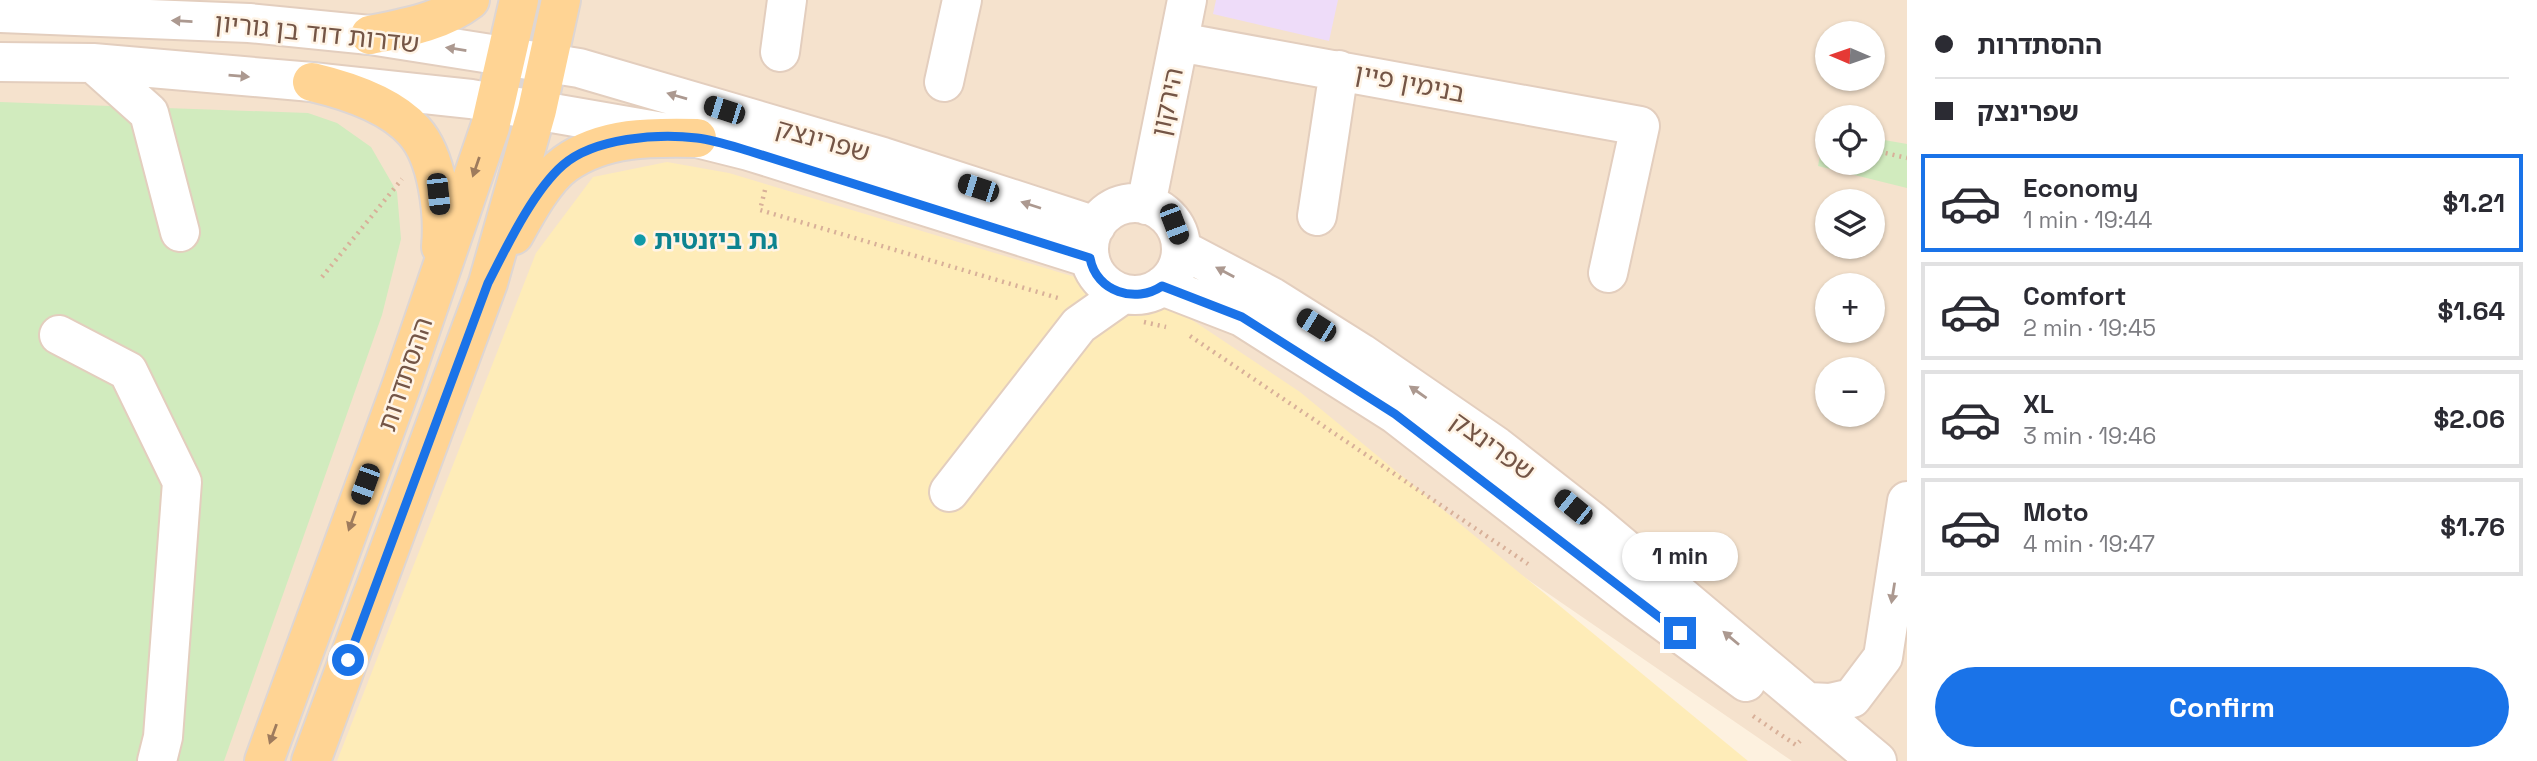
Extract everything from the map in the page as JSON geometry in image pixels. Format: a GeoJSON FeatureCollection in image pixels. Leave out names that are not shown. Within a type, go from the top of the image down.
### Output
{"type":"FeatureCollection","features":[{"type":"Feature","properties":{"kind":"main road"},"geometry":{"type":"LineString","coordinates":[[370,36],[434,20],[460,8],[470,0]]}},
{"type":"Feature","properties":{"kind":"main road","name":"ההסתדרות"},"geometry":{"type":"LineString","coordinates":[[264,761],[435,289],[490,127],[519,0]]}},
{"type":"Feature","properties":{"kind":"main road","name":"ההסתדרות"},"geometry":{"type":"LineString","coordinates":[[311,761],[488,283],[537,110],[561,0]]}},
{"type":"Feature","properties":{"kind":"main road"},"geometry":{"type":"LineString","coordinates":[[312,82],[350,92],[397,117],[415,132],[434,173],[441,219],[435,289]]}},
{"type":"Feature","properties":{"kind":"main road"},"geometry":{"type":"LineString","coordinates":[[488,283],[524,217],[563,165],[608,143],[654,137],[697,138]]}},
{"type":"Feature","properties":{"kind":"street"},"geometry":{"type":"LineString","coordinates":[[780,52],[787,0]]}},
{"type":"Feature","properties":{"kind":"street"},"geometry":{"type":"LineString","coordinates":[[944,82],[962,0]]}},
{"type":"Feature","properties":{"kind":"street","name":"בנימין פיין"},"geometry":{"type":"LineString","coordinates":[[1180,12],[1339,70],[1640,126],[1608,273]]}},
{"type":"Feature","properties":{"kind":"street","name":"הירקון"},"geometry":{"type":"LineString","coordinates":[[1146,205],[1180,12]]}},
{"type":"Feature","properties":{"kind":"street","name":"שדרות דוד בן גוריון"},"geometry":{"type":"LineString","coordinates":[[0,13],[249,23],[370,36],[548,63]]}},
{"type":"Feature","properties":{"kind":"street","name":"שדרות דוד בן גוריון"},"geometry":{"type":"LineString","coordinates":[[0,62],[93,63],[312,82],[496,102],[537,110]]}},
{"type":"Feature","properties":{"kind":"street"},"geometry":{"type":"LineString","coordinates":[[93,63],[149,113],[180,232]]}},
{"type":"Feature","properties":{"kind":"street","name":"שפרינצק"},"geometry":{"type":"LineString","coordinates":[[548,63],[579,68],[883,157],[1093,242]]}},
{"type":"Feature","properties":{"kind":"street"},"geometry":{"type":"LineString","coordinates":[[1317,216],[1339,70]]}},
{"type":"Feature","properties":{"kind":"street","name":"שפרינצק"},"geometry":{"type":"LineString","coordinates":[[537,110],[697,138],[1093,242]]}},
{"type":"Feature","properties":{"kind":"street"},"geometry":{"type":"LineString","coordinates":[[949,492],[1079,325],[1112,302],[1154,291],[1177,270],[1181,249],[1174,224],[1165,213],[1137,203],[1122,204],[1110,211],[1093,242],[1098,276],[1109,288],[1112,302]]}},
{"type":"Feature","properties":{"kind":"street","name":"שפרינצק"},"geometry":{"type":"LineString","coordinates":[[1181,249],[1272,297],[1361,353],[1496,446],[1592,522],[1856,761]]}},
{"type":"Feature","properties":{"kind":"street","name":"שפרינצק"},"geometry":{"type":"LineString","coordinates":[[1162,286],[1242,317],[1395,414],[1636,601],[1877,761]]}},
{"type":"Feature","properties":{"kind":"street"},"geometry":{"type":"LineString","coordinates":[[59,335],[128,371],[182,482],[163,737],[157,761]]}},
{"type":"Feature","properties":{"kind":"street"},"geometry":{"type":"LineString","coordinates":[[1810,717],[1830,703],[1852,698],[1883,657],[1907,501]]}},
{"type":"Feature","properties":{"kind":"path"},"geometry":{"type":"LineString","coordinates":[[322,278],[426,152]]}},
{"type":"Feature","properties":{"kind":"path"},"geometry":{"type":"LineString","coordinates":[[1885,153],[1907,158]]}},
{"type":"Feature","properties":{"kind":"path"},"geometry":{"type":"LineString","coordinates":[[771,158],[760,210],[1112,302],[1172,329]]}},
{"type":"Feature","properties":{"kind":"path"},"geometry":{"type":"LineString","coordinates":[[1184,332],[1530,566]]}},
{"type":"Feature","properties":{"kind":"path"},"geometry":{"type":"LineString","coordinates":[[1750,714],[1796,745],[1810,717]]}},
{"type":"Feature","properties":{"kind":"shaded area"},"geometry":{"type":"Polygon","coordinates":[[[0,0],[1907,0],[1907,761],[1792,761],[1179,340],[369,761],[0,761],[0,0]]]}},
{"type":"Feature","properties":{"kind":"shaded area"},"geometry":{"type":"Polygon","coordinates":[[[1216,0],[1338,0],[1329,41],[1213,14],[1216,0]]]}},
{"type":"Feature","properties":{"kind":"green space"},"geometry":{"type":"Polygon","coordinates":[[[0,102],[308,113],[337,123],[371,147],[397,192],[401,239],[382,315],[224,761],[0,761],[0,102]]]}},
{"type":"Feature","properties":{"kind":"green space"},"geometry":{"type":"Polygon","coordinates":[[[1885,140],[1907,144],[1907,188],[1854,175],[1885,175],[1885,140]]]}},
{"type":"Feature","properties":{"kind":"sand"},"geometry":{"type":"Polygon","coordinates":[[[667,162],[729,173],[1171,306],[1300,392],[1748,761],[337,761],[536,253],[593,177],[667,162]]]}},
{"type":"Feature","properties":{"kind":"place","name":"גת ביזנטית"},"geometry":{"type":"Point","coordinates":[640,240]}},
{"type":"Feature","properties":{"kind":"route"},"geometry":{"type":"LineString","coordinates":[[348,660],[488,283],[506,247],[543,189],[563,165],[608,143],[654,137],[697,138],[749,151],[1090,258],[1098,276],[1109,288],[1124,294],[1139,295],[1162,286],[1242,317],[1395,414],[1680,633]]}}]}
